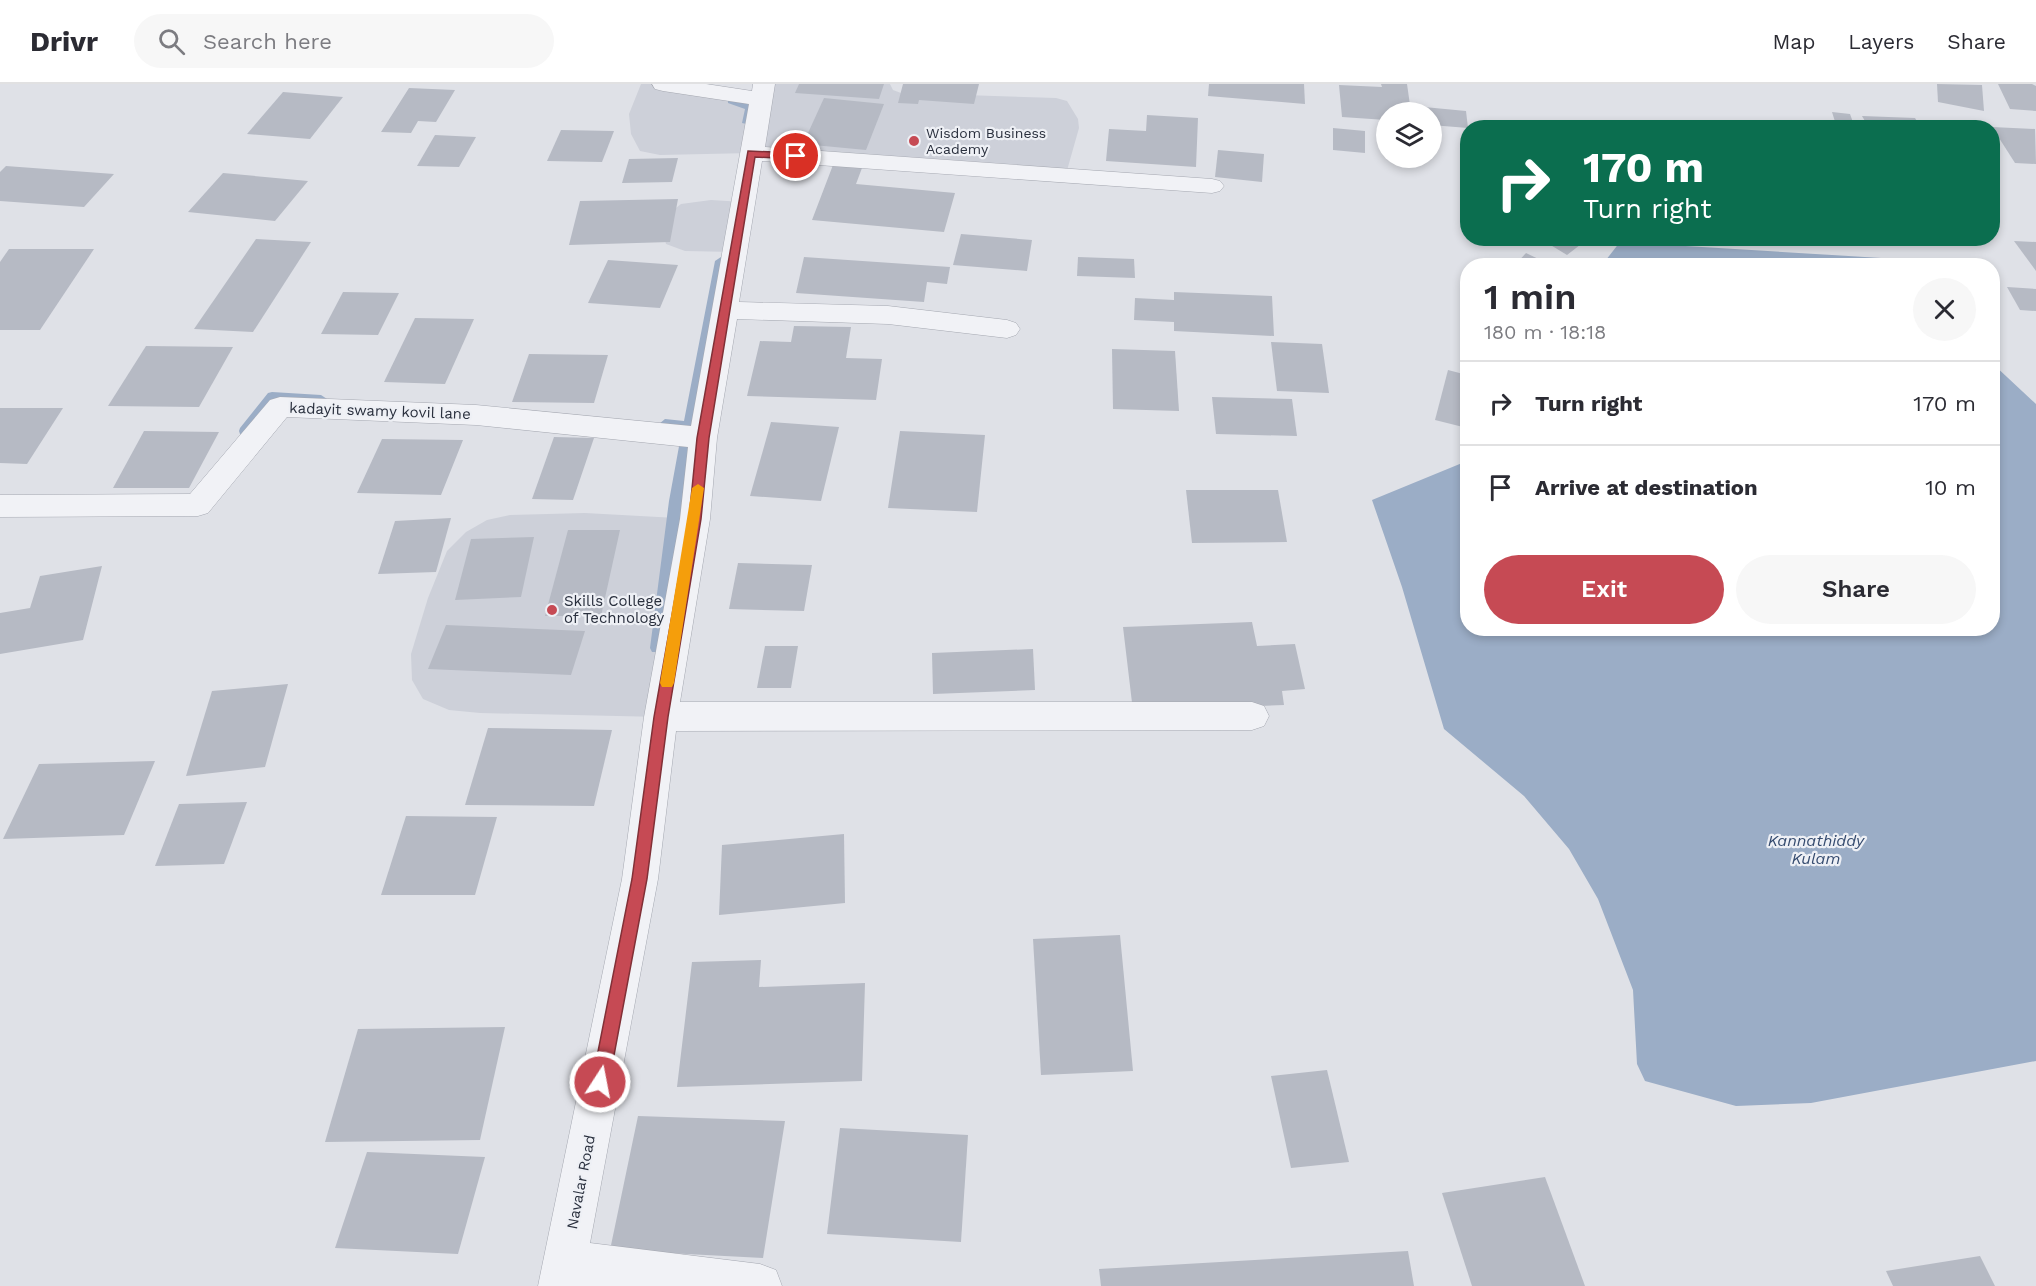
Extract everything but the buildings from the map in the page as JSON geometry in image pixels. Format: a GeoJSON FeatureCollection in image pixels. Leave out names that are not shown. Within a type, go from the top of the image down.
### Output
{"type":"FeatureCollection","features":[{"type":"Feature","properties":{"kind":"street"},"geometry":{"type":"LineString","coordinates":[[663,84],[762,92]]}},
{"type":"Feature","properties":{"kind":"street","name":"Navalar Road"},"geometry":{"type":"LineString","coordinates":[[563,1274],[640,879],[661,717],[695,519],[703,438],[762,92]]}},
{"type":"Feature","properties":{"kind":"street"},"geometry":{"type":"LineString","coordinates":[[751,153],[1212,186]]}},
{"type":"Feature","properties":{"kind":"street"},"geometry":{"type":"LineString","coordinates":[[724,310],[888,315],[1007,328]]}},
{"type":"Feature","properties":{"kind":"street","name":"kadayit swamy kovil lane"},"geometry":{"type":"LineString","coordinates":[[0,506],[198,505],[280,407],[476,415],[703,438]]}},
{"type":"Feature","properties":{"kind":"street"},"geometry":{"type":"LineString","coordinates":[[661,717],[1252,716]]}},
{"type":"Feature","properties":{"kind":"street"},"geometry":{"type":"LineString","coordinates":[[563,1274],[760,1286]]}},
{"type":"Feature","properties":{"kind":"shaded area","name":"Wisdom Business Academy"},"geometry":{"type":"Polygon","coordinates":[[[641,84],[663,84],[760,99],[764,84],[890,84],[893,90],[901,93],[1056,98],[1067,101],[1078,119],[1079,128],[1066,174],[751,153],[660,155],[640,151],[631,134],[629,114],[641,84]]]}},
{"type":"Feature","properties":{"kind":"shaded area"},"geometry":{"type":"Polygon","coordinates":[[[711,200],[743,202],[735,252],[685,251],[666,244],[664,235],[671,212],[681,204],[711,200]]]}},
{"type":"Feature","properties":{"kind":"shaded area","name":"Skills College of Technology"},"geometry":{"type":"Polygon","coordinates":[[[585,513],[695,519],[661,717],[480,713],[449,710],[423,699],[412,680],[411,654],[428,598],[447,551],[466,532],[487,520],[510,515],[585,513]]]}},
{"type":"Feature","properties":{"kind":"water"},"geometry":{"type":"Polygon","coordinates":[[[1617,246],[1685,246],[1881,258],[1607,258],[1617,246]]]}},
{"type":"Feature","properties":{"kind":"water","name":"Kannathiddy Kulam"},"geometry":{"type":"Polygon","coordinates":[[[2000,370],[2036,404],[2036,1061],[1811,1103],[1736,1106],[1645,1081],[1637,1064],[1633,990],[1598,899],[1569,849],[1524,796],[1444,729],[1402,587],[1372,500],[1460,464],[1460,636],[2000,636],[2000,370]]]}},
{"type":"Feature","properties":{"kind":"waterway"},"geometry":{"type":"LineString","coordinates":[[732,101],[750,107],[747,123]]}},
{"type":"Feature","properties":{"kind":"waterway"},"geometry":{"type":"LineString","coordinates":[[665,424],[689,426],[721,261]]}},
{"type":"Feature","properties":{"kind":"waterway"},"geometry":{"type":"LineString","coordinates":[[245,431],[272,396],[321,399]]}},
{"type":"Feature","properties":{"kind":"waterway"},"geometry":{"type":"LineString","coordinates":[[657,648],[676,501],[689,429]]}},
{"type":"Feature","properties":{"kind":"slow traffic"},"geometry":{"type":"LineString","coordinates":[[667,683],[695,519],[698,488]]}},
{"type":"Feature","properties":{"kind":"place","name":"Wisdom Business Academy"},"geometry":{"type":"Point","coordinates":[914,141]}},
{"type":"Feature","properties":{"kind":"place","name":"Skills College of Technology"},"geometry":{"type":"Point","coordinates":[552,610]}},
{"type":"Feature","properties":{"kind":"route"},"geometry":{"type":"LineString","coordinates":[[600,1082],[640,879],[661,717],[695,519],[703,438],[751,153],[796,156]]}}]}
